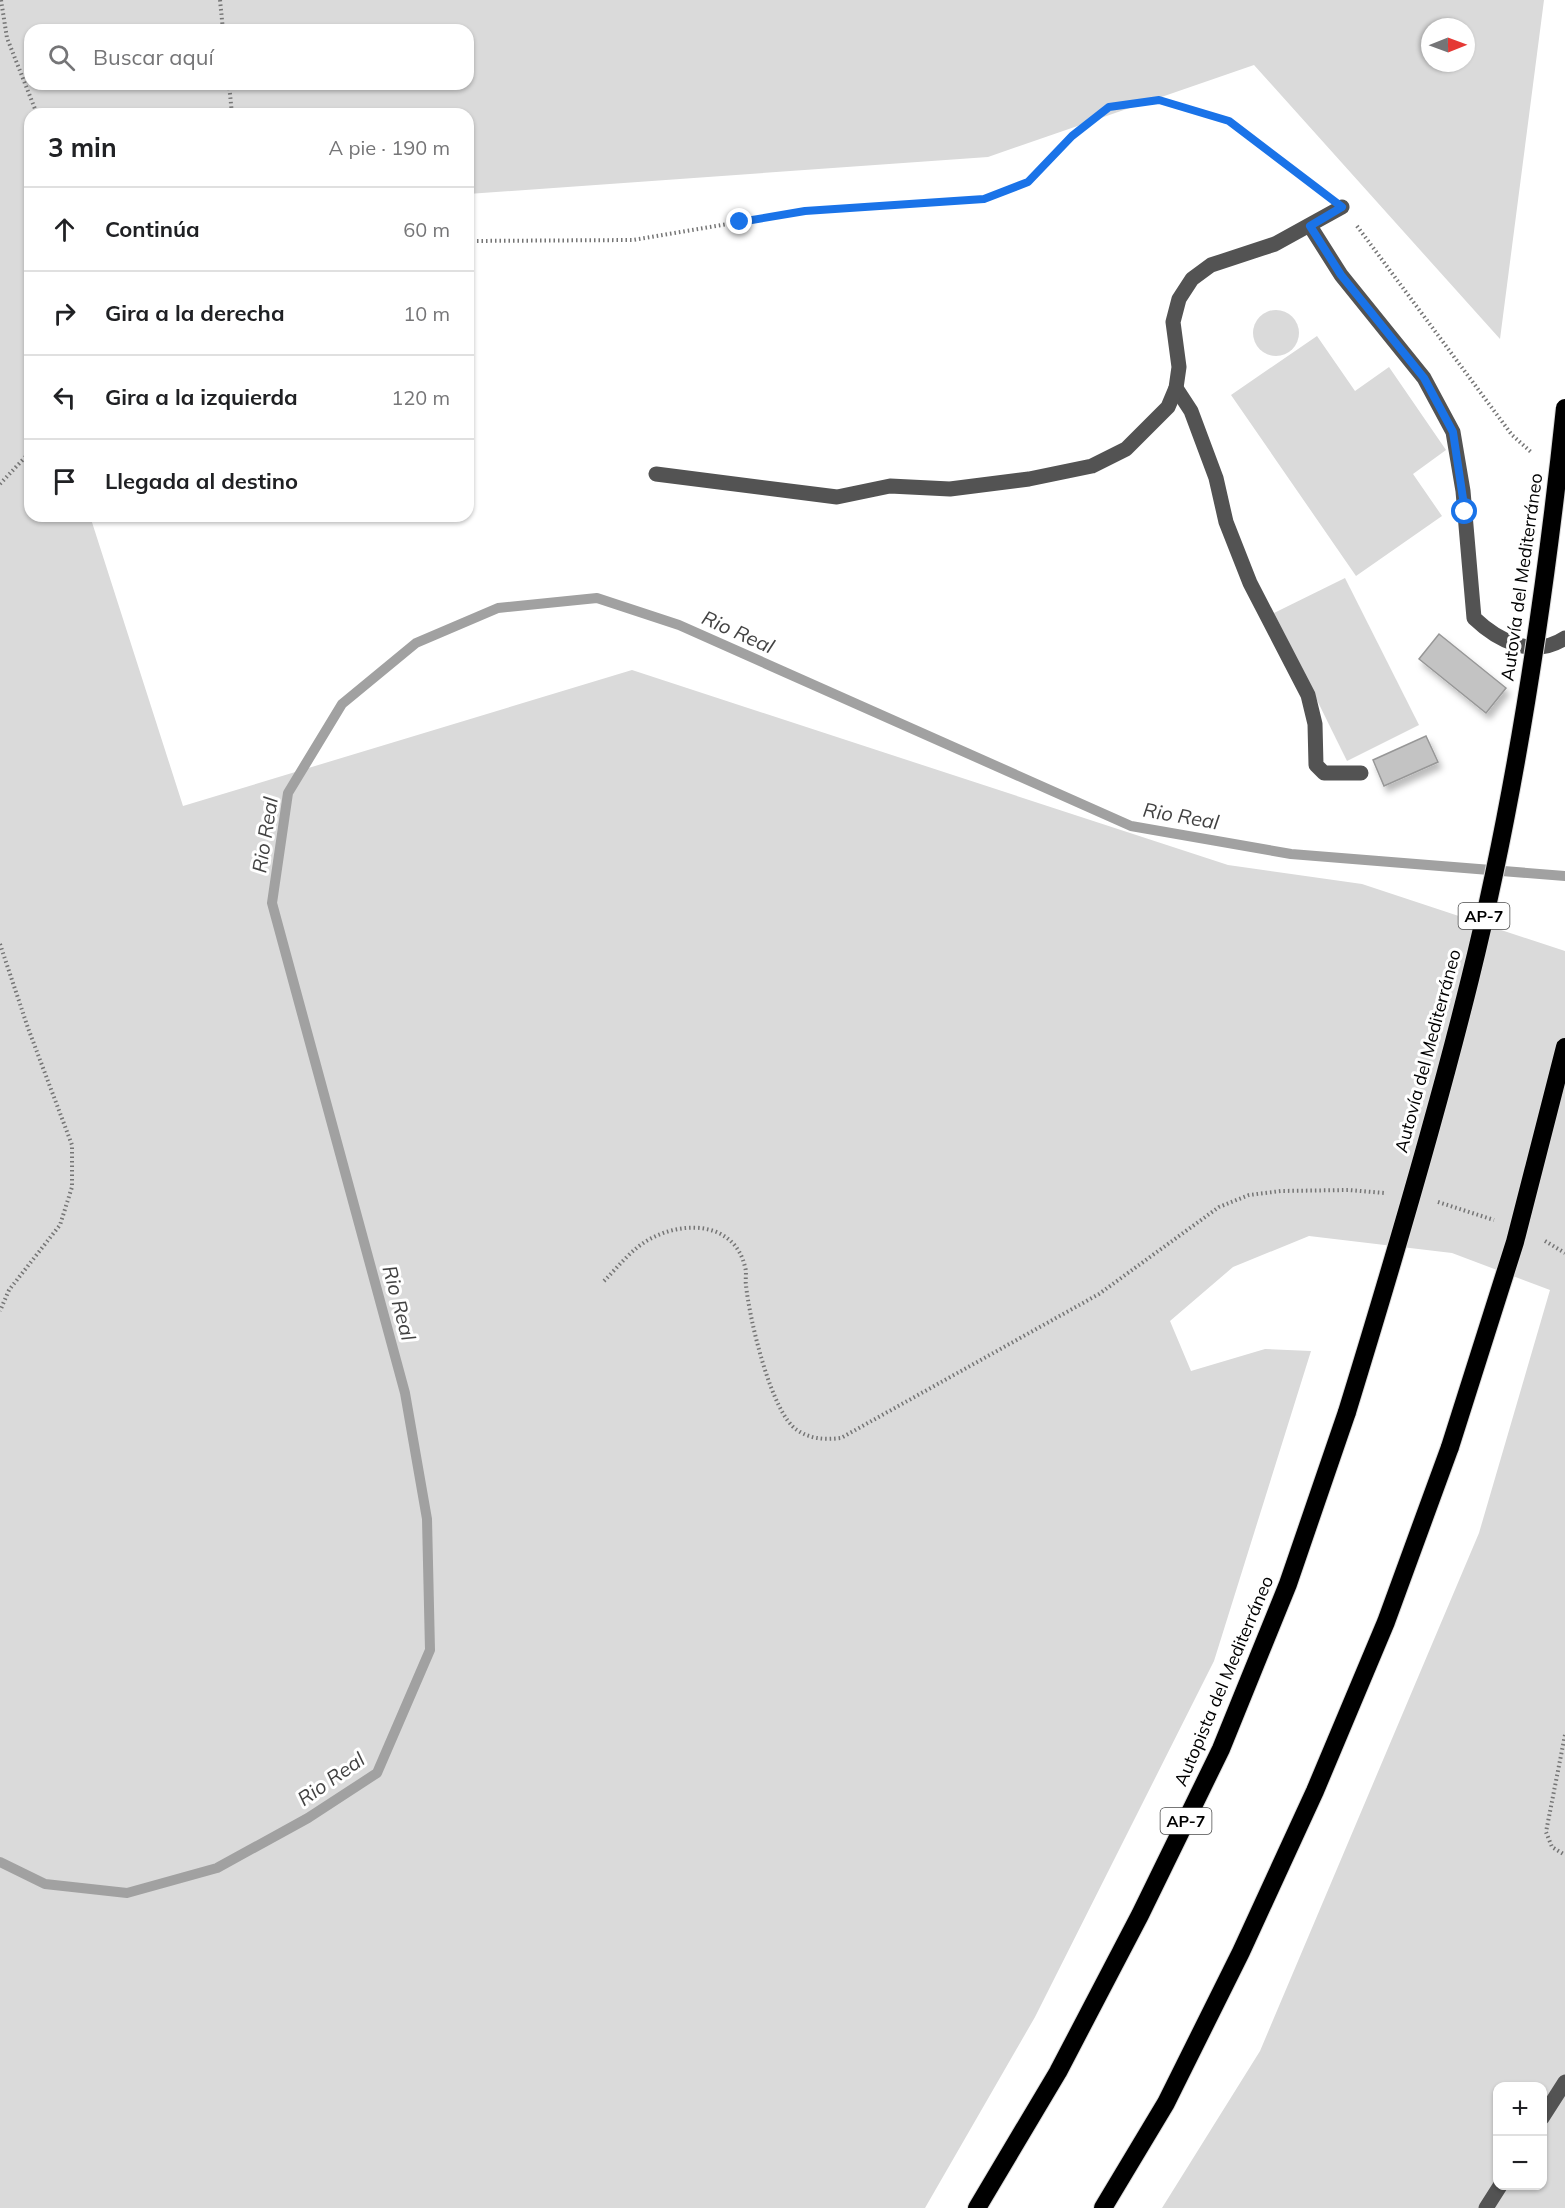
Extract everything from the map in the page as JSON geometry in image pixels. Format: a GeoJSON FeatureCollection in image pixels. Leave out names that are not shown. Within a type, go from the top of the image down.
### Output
{"type":"FeatureCollection","features":[{"type":"Feature","properties":{"kind":"highway","name":"Autovía del Mediterráneo"},"geometry":{"type":"LineString","coordinates":[[1347,1412],[1400,1240],[1471,978],[1515,766],[1551,543],[1565,408]]}},
{"type":"Feature","properties":{"kind":"highway"},"geometry":{"type":"LineString","coordinates":[[1103,2208],[1166,2103],[1241,1952],[1315,1791],[1386,1622],[1450,1447],[1515,1242],[1565,1047]]}},
{"type":"Feature","properties":{"kind":"highway","name":"Autopista del Mediterráneo"},"geometry":{"type":"LineString","coordinates":[[977,2208],[1058,2072],[1140,1916],[1221,1749],[1288,1584],[1347,1412]]}},
{"type":"Feature","properties":{"kind":"street"},"geometry":{"type":"LineString","coordinates":[[656,474],[837,497],[890,486],[950,489],[1029,479],[1092,466],[1126,449],[1154,424],[1168,407],[1176,388],[1179,367],[1173,322],[1179,299],[1192,279],[1211,265],[1275,244],[1342,207]]}},
{"type":"Feature","properties":{"kind":"street"},"geometry":{"type":"LineString","coordinates":[[1310,226],[1341,275],[1424,378],[1453,432],[1463,491],[1474,618],[1491,635],[1513,645],[1537,647],[1565,638]]}},
{"type":"Feature","properties":{"kind":"street"},"geometry":{"type":"LineString","coordinates":[[1176,388],[1191,411],[1216,478],[1226,522],[1250,583],[1308,695],[1315,724],[1316,765],[1324,773],[1361,773]]}},
{"type":"Feature","properties":{"kind":"street"},"geometry":{"type":"LineString","coordinates":[[1547,2110],[1565,2082]]}},
{"type":"Feature","properties":{"kind":"street"},"geometry":{"type":"LineString","coordinates":[[1486,2208],[1497,2190]]}},
{"type":"Feature","properties":{"kind":"path"},"geometry":{"type":"LineString","coordinates":[[1,0],[7,38],[24,81]]}},
{"type":"Feature","properties":{"kind":"path"},"geometry":{"type":"LineString","coordinates":[[220,0],[222,24]]}},
{"type":"Feature","properties":{"kind":"path"},"geometry":{"type":"LineString","coordinates":[[28,90],[35,108]]}},
{"type":"Feature","properties":{"kind":"path"},"geometry":{"type":"LineString","coordinates":[[230,90],[231,108]]}},
{"type":"Feature","properties":{"kind":"path"},"geometry":{"type":"LineString","coordinates":[[474,241],[633,240],[805,211],[984,199],[1028,182],[1072,136],[1109,107],[1159,100],[1229,121],[1342,207],[1512,435],[1539,458]]}},
{"type":"Feature","properties":{"kind":"path"},"geometry":{"type":"LineString","coordinates":[[0,484],[24,458]]}},
{"type":"Feature","properties":{"kind":"path"},"geometry":{"type":"LineString","coordinates":[[0,944],[28,1029],[72,1145],[72,1186],[60,1225],[9,1290],[0,1311]]}},
{"type":"Feature","properties":{"kind":"path"},"geometry":{"type":"LineString","coordinates":[[604,1281],[650,1238],[672,1230],[695,1226],[713,1229],[728,1238],[739,1251],[746,1268],[746,1286],[757,1339],[771,1388],[785,1420],[796,1430],[810,1437],[825,1440],[841,1438],[1099,1294],[1219,1207],[1249,1195],[1281,1191],[1348,1190],[1392,1194]]}},
{"type":"Feature","properties":{"kind":"path"},"geometry":{"type":"LineString","coordinates":[[1437,1202],[1501,1222]]}},
{"type":"Feature","properties":{"kind":"path"},"geometry":{"type":"LineString","coordinates":[[1541,1239],[1565,1253]]}},
{"type":"Feature","properties":{"kind":"path"},"geometry":{"type":"LineString","coordinates":[[1565,1736],[1546,1832],[1552,1847],[1565,1855]]}},
{"type":"Feature","properties":{"kind":"shaded area"},"geometry":{"type":"Polygon","coordinates":[[[0,0],[1544,0],[1500,339],[1254,65],[988,157],[474,194],[474,108],[24,108],[24,522],[92,522],[183,806],[632,670],[1228,865],[1362,884],[1565,951],[1565,2208],[1162,2208],[1260,2051],[1479,1533],[1550,1290],[1452,1253],[1309,1236],[1233,1267],[1170,1321],[1191,1371],[1265,1349],[1311,1351],[1214,1661],[1035,2017],[925,2208],[0,2208],[0,0]]]}},
{"type":"Feature","properties":{"kind":"shaded area"},"geometry":{"type":"Polygon","coordinates":[[[1276,310],[1292,317],[1299,333],[1292,349],[1276,356],[1260,349],[1253,333],[1260,317],[1276,310]]]}},
{"type":"Feature","properties":{"kind":"shaded area"},"geometry":{"type":"Polygon","coordinates":[[[1317,336],[1355,391],[1389,367],[1446,450],[1413,474],[1442,516],[1356,576],[1231,395],[1317,336]]]}},
{"type":"Feature","properties":{"kind":"shaded area"},"geometry":{"type":"Polygon","coordinates":[[[1345,578],[1419,725],[1347,761],[1274,613],[1345,578]]]}},
{"type":"Feature","properties":{"kind":"building"},"geometry":{"type":"Polygon","coordinates":[[[1439,634],[1506,688],[1486,713],[1419,659],[1439,634]]]}},
{"type":"Feature","properties":{"kind":"building"},"geometry":{"type":"Polygon","coordinates":[[[1426,736],[1438,762],[1384,786],[1373,760],[1426,736]]]}},
{"type":"Feature","properties":{"kind":"waterway","name":"Rio Real"},"geometry":{"type":"LineString","coordinates":[[0,1862],[45,1884],[127,1893],[217,1868],[308,1818],[377,1773],[430,1650],[427,1519],[405,1393],[272,903],[288,793],[342,704],[416,643],[498,608],[597,598],[679,625],[1131,826],[1291,854],[1565,876]]}},
{"type":"Feature","properties":{"kind":"route"},"geometry":{"type":"LineString","coordinates":[[740,222],[805,211],[984,199],[1028,182],[1072,136],[1109,107],[1159,100],[1229,121],[1342,207],[1310,226],[1341,275],[1424,378],[1453,432],[1465,512]]}}]}
